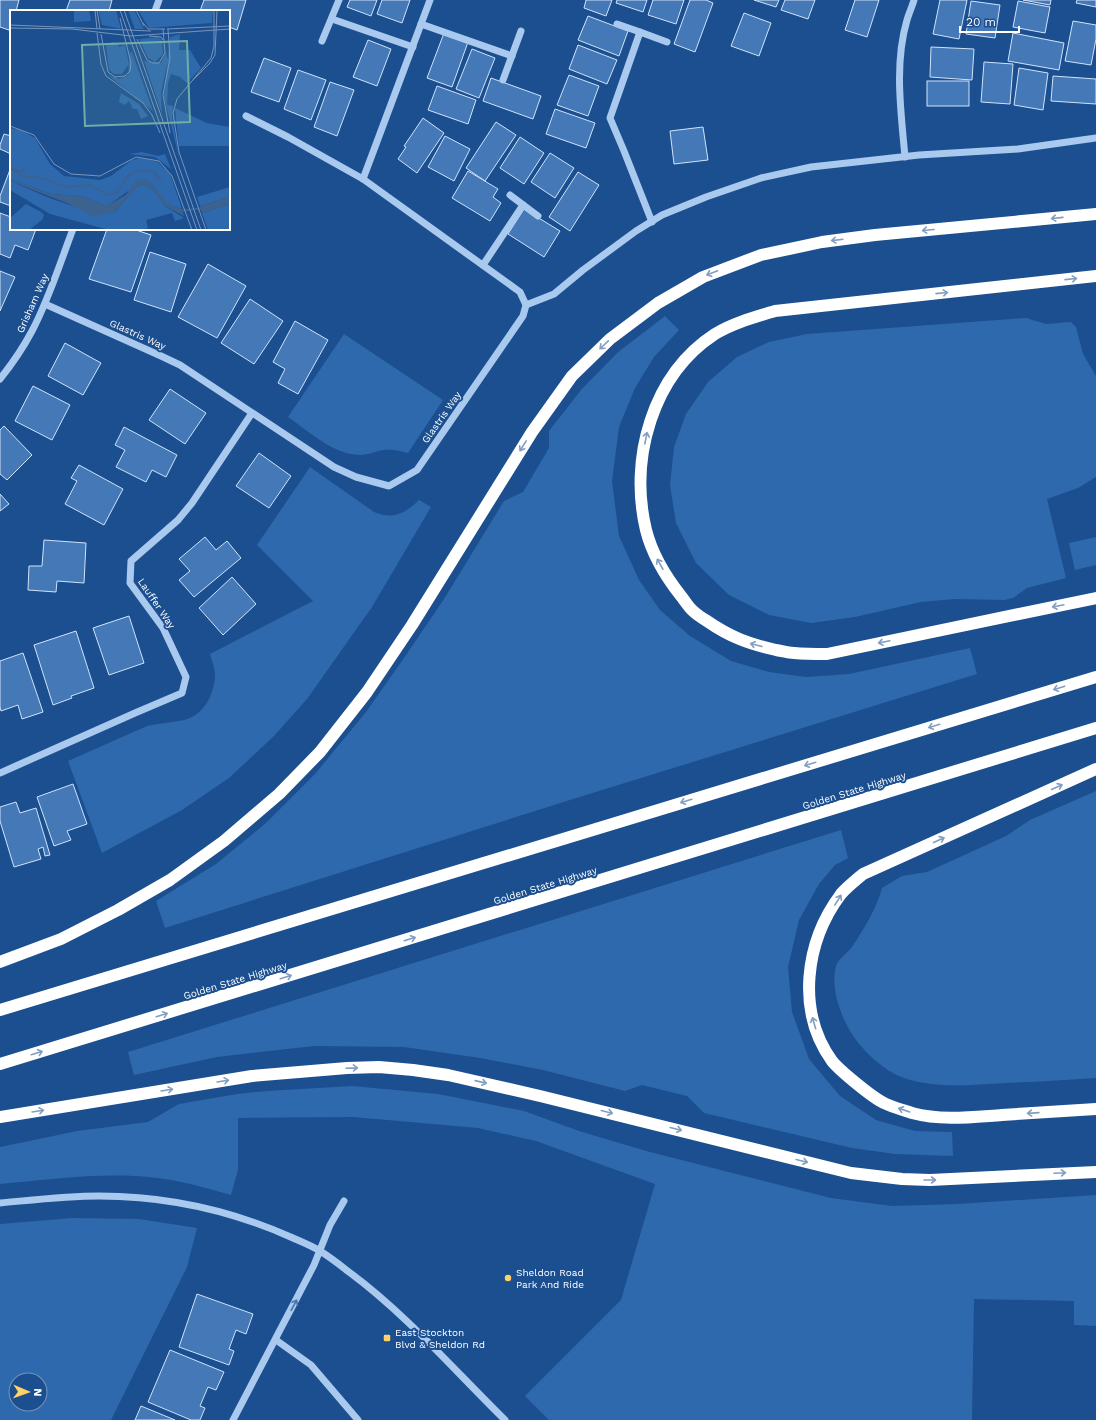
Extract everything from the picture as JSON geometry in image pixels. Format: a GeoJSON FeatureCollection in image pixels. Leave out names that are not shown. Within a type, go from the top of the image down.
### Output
{"type":"FeatureCollection","features":[{"type":"Feature","properties":{"kind":"highway"},"geometry":{"type":"LineString","coordinates":[[0,962],[61,939],[118,910],[170,880],[224,841],[279,794],[320,752],[367,692],[412,625],[532,432],[572,376],[610,339],[658,303],[703,277],[761,255],[822,242],[876,235],[1096,214]]}},
{"type":"Feature","properties":{"kind":"highway"},"geometry":{"type":"LineString","coordinates":[[1096,276],[774,311],[742,321],[716,334],[691,354],[674,374],[656,404],[645,441],[641,464],[640,495],[646,531],[657,559],[672,586],[692,611],[722,632],[752,644],[793,653],[827,654],[1096,598]]}},
{"type":"Feature","properties":{"kind":"highway"},"geometry":{"type":"LineString","coordinates":[[0,1010],[1096,676]]}},
{"type":"Feature","properties":{"kind":"highway","name":"Golden State Highway"},"geometry":{"type":"LineString","coordinates":[[0,1064],[1096,728]]}},
{"type":"Feature","properties":{"kind":"highway"},"geometry":{"type":"LineString","coordinates":[[1096,769],[863,874],[842,894],[825,920],[813,950],[809,977],[810,1007],[818,1036],[833,1062],[853,1080],[883,1102],[913,1113],[947,1119],[1096,1109]]}},
{"type":"Feature","properties":{"kind":"highway"},"geometry":{"type":"LineString","coordinates":[[0,1117],[252,1076],[347,1068],[379,1067],[441,1074],[476,1081],[851,1173],[902,1179],[930,1180],[1096,1172]]}},
{"type":"Feature","properties":{"kind":"highway"},"geometry":{"type":"LineString","coordinates":[[1072,1111],[1096,1102]]}},
{"type":"Feature","properties":{"kind":"street"},"geometry":{"type":"LineString","coordinates":[[155,10],[159,0]]}},
{"type":"Feature","properties":{"kind":"street"},"geometry":{"type":"LineString","coordinates":[[322,41],[332,19],[338,0]]}},
{"type":"Feature","properties":{"kind":"street"},"geometry":{"type":"LineString","coordinates":[[363,179],[430,0]]}},
{"type":"Feature","properties":{"kind":"street"},"geometry":{"type":"LineString","coordinates":[[905,157],[900,103],[900,57],[907,21],[914,0]]}},
{"type":"Feature","properties":{"kind":"street"},"geometry":{"type":"LineString","coordinates":[[332,19],[413,47]]}},
{"type":"Feature","properties":{"kind":"street"},"geometry":{"type":"LineString","coordinates":[[421,24],[512,56]]}},
{"type":"Feature","properties":{"kind":"street"},"geometry":{"type":"LineString","coordinates":[[617,24],[666,42]]}},
{"type":"Feature","properties":{"kind":"street"},"geometry":{"type":"LineString","coordinates":[[503,80],[521,31]]}},
{"type":"Feature","properties":{"kind":"street"},"geometry":{"type":"LineString","coordinates":[[640,32],[610,118],[652,222]]}},
{"type":"Feature","properties":{"kind":"street"},"geometry":{"type":"LineString","coordinates":[[246,116],[288,137],[363,179],[520,292],[526,306],[554,294],[583,270],[636,231],[662,215],[706,197],[761,178],[811,167],[905,157],[1018,149],[1096,138]]}},
{"type":"Feature","properties":{"kind":"street"},"geometry":{"type":"LineString","coordinates":[[510,196],[538,216]]}},
{"type":"Feature","properties":{"kind":"street"},"geometry":{"type":"LineString","coordinates":[[483,265],[523,205]]}},
{"type":"Feature","properties":{"kind":"street","name":"Grisham Way"},"geometry":{"type":"LineString","coordinates":[[0,379],[17,356],[32,331],[45,304],[73,230]]}},
{"type":"Feature","properties":{"kind":"street","name":"Glastris Way"},"geometry":{"type":"LineString","coordinates":[[45,304],[174,362],[334,467],[356,477],[389,486],[417,470],[523,316],[526,306]]}},
{"type":"Feature","properties":{"kind":"street","name":"Lauffer Way"},"geometry":{"type":"LineString","coordinates":[[0,773],[134,713],[182,694],[186,677],[163,628],[130,583],[131,561],[178,520],[192,503],[252,413]]}},
{"type":"Feature","properties":{"kind":"street"},"geometry":{"type":"LineString","coordinates":[[0,1203],[59,1197],[126,1197],[165,1201],[207,1208],[274,1229],[320,1251],[362,1281],[409,1322],[504,1420]]}},
{"type":"Feature","properties":{"kind":"street"},"geometry":{"type":"LineString","coordinates":[[233,1420],[314,1266],[330,1225],[344,1201]]}},
{"type":"Feature","properties":{"kind":"street"},"geometry":{"type":"LineString","coordinates":[[276,1340],[311,1365],[358,1420]]}},
{"type":"Feature","properties":{"kind":"shaded area"},"geometry":{"type":"Polygon","coordinates":[[[665,316],[679,330],[654,357],[635,388],[619,427],[612,481],[619,536],[639,580],[660,610],[690,636],[731,661],[769,672],[806,677],[849,674],[970,648],[977,674],[570,800],[165,928],[156,901],[216,864],[266,823],[315,774],[366,712],[404,658],[444,599],[504,501],[523,492],[549,448],[549,431],[581,390],[617,353],[665,316]]]}},
{"type":"Feature","properties":{"kind":"shaded area"},"geometry":{"type":"Polygon","coordinates":[[[1026,318],[1046,324],[1071,322],[1076,327],[1083,354],[1096,376],[1096,477],[1078,488],[1047,499],[1066,578],[1027,588],[1013,598],[1004,600],[955,599],[921,602],[855,617],[811,623],[769,615],[729,595],[696,563],[676,523],[670,485],[674,447],[686,414],[708,382],[737,357],[769,342],[807,334],[1026,318]]]}},
{"type":"Feature","properties":{"kind":"shaded area"},"geometry":{"type":"Polygon","coordinates":[[[344,334],[443,400],[408,453],[396,450],[387,450],[360,455],[340,451],[322,441],[288,417],[344,334]]]}},
{"type":"Feature","properties":{"kind":"shaded area"},"geometry":{"type":"Polygon","coordinates":[[[310,467],[374,512],[387,515],[398,514],[408,509],[419,500],[431,507],[372,607],[307,699],[274,736],[229,778],[182,810],[102,853],[68,761],[147,726],[184,720],[197,714],[207,703],[213,690],[215,675],[210,654],[313,601],[257,545],[310,467]]]}},
{"type":"Feature","properties":{"kind":"shaded area"},"geometry":{"type":"Polygon","coordinates":[[[1096,537],[1096,565],[1075,570],[1069,543],[1096,537]]]}},
{"type":"Feature","properties":{"kind":"shaded area"},"geometry":{"type":"Polygon","coordinates":[[[1096,791],[1096,1078],[967,1085],[929,1084],[896,1075],[873,1059],[850,1031],[843,1017],[836,994],[834,979],[837,963],[852,947],[865,926],[877,903],[882,888],[902,876],[927,872],[1006,836],[1030,820],[1096,791]]]}},
{"type":"Feature","properties":{"kind":"shaded area"},"geometry":{"type":"Polygon","coordinates":[[[841,830],[848,858],[835,865],[819,884],[799,920],[788,967],[792,1012],[809,1059],[840,1096],[876,1120],[915,1131],[952,1132],[953,1156],[895,1154],[852,1148],[704,1113],[687,1096],[642,1085],[625,1091],[543,1070],[480,1058],[404,1047],[314,1046],[217,1057],[134,1075],[128,1052],[841,830]]]}},
{"type":"Feature","properties":{"kind":"shaded area"},"geometry":{"type":"Polygon","coordinates":[[[352,1086],[438,1094],[524,1111],[582,1132],[650,1152],[831,1198],[892,1206],[957,1204],[1096,1195],[1096,1326],[1074,1325],[1074,1301],[974,1299],[972,1420],[549,1420],[525,1396],[621,1300],[655,1184],[536,1141],[478,1128],[353,1117],[238,1118],[238,1170],[231,1195],[171,1180],[135,1176],[50,1179],[0,1184],[0,1147],[77,1131],[148,1122],[179,1104],[237,1094],[352,1086]]]}},
{"type":"Feature","properties":{"kind":"shaded area"},"geometry":{"type":"Polygon","coordinates":[[[72,1218],[139,1219],[197,1228],[187,1267],[111,1420],[0,1420],[0,1224],[72,1218]]]}},
{"type":"Feature","properties":{"kind":"building"},"geometry":{"type":"Polygon","coordinates":[[[0,0],[19,0],[16,10],[10,10],[9,30],[0,27],[0,0]]]}},
{"type":"Feature","properties":{"kind":"building"},"geometry":{"type":"Polygon","coordinates":[[[70,0],[112,0],[109,10],[66,10],[70,0]]]}},
{"type":"Feature","properties":{"kind":"building"},"geometry":{"type":"Polygon","coordinates":[[[204,0],[246,0],[237,30],[230,27],[230,10],[200,10],[204,0]]]}},
{"type":"Feature","properties":{"kind":"building"},"geometry":{"type":"Polygon","coordinates":[[[350,0],[377,0],[371,16],[347,7],[350,0]]]}},
{"type":"Feature","properties":{"kind":"building"},"geometry":{"type":"Polygon","coordinates":[[[382,0],[410,0],[402,23],[377,14],[382,0]]]}},
{"type":"Feature","properties":{"kind":"building"},"geometry":{"type":"Polygon","coordinates":[[[586,0],[612,0],[606,16],[584,8],[586,0]]]}},
{"type":"Feature","properties":{"kind":"building"},"geometry":{"type":"Polygon","coordinates":[[[617,0],[647,0],[643,12],[616,3],[617,0]]]}},
{"type":"Feature","properties":{"kind":"building"},"geometry":{"type":"Polygon","coordinates":[[[653,0],[684,0],[676,24],[648,15],[653,0]]]}},
{"type":"Feature","properties":{"kind":"building"},"geometry":{"type":"Polygon","coordinates":[[[690,0],[706,0],[713,3],[695,52],[674,44],[690,0]]]}},
{"type":"Feature","properties":{"kind":"building"},"geometry":{"type":"Polygon","coordinates":[[[754,0],[779,0],[776,7],[754,0]]]}},
{"type":"Feature","properties":{"kind":"building"},"geometry":{"type":"Polygon","coordinates":[[[785,0],[815,0],[808,19],[781,10],[785,0]]]}},
{"type":"Feature","properties":{"kind":"building"},"geometry":{"type":"Polygon","coordinates":[[[855,0],[879,0],[867,37],[845,30],[855,0]]]}},
{"type":"Feature","properties":{"kind":"building"},"geometry":{"type":"Polygon","coordinates":[[[940,0],[967,0],[959,39],[933,34],[940,0]]]}},
{"type":"Feature","properties":{"kind":"building"},"geometry":{"type":"Polygon","coordinates":[[[1023,0],[1051,0],[1050,5],[1023,0]]]}},
{"type":"Feature","properties":{"kind":"building"},"geometry":{"type":"Polygon","coordinates":[[[1077,0],[1096,0],[1096,7],[1076,3],[1077,0]]]}},
{"type":"Feature","properties":{"kind":"building"},"geometry":{"type":"Polygon","coordinates":[[[971,1],[1000,5],[995,38],[966,34],[971,1]]]}},
{"type":"Feature","properties":{"kind":"building"},"geometry":{"type":"Polygon","coordinates":[[[1018,1],[1050,7],[1045,33],[1013,27],[1018,1]]]}},
{"type":"Feature","properties":{"kind":"building"},"geometry":{"type":"Polygon","coordinates":[[[744,13],[771,23],[759,56],[731,46],[744,13]]]}},
{"type":"Feature","properties":{"kind":"building"},"geometry":{"type":"Polygon","coordinates":[[[588,16],[628,31],[619,56],[578,40],[588,16]]]}},
{"type":"Feature","properties":{"kind":"building"},"geometry":{"type":"Polygon","coordinates":[[[1073,21],[1096,25],[1096,39],[1091,65],[1065,61],[1073,21]]]}},
{"type":"Feature","properties":{"kind":"building"},"geometry":{"type":"Polygon","coordinates":[[[444,33],[468,42],[452,87],[427,78],[444,33]]]}},
{"type":"Feature","properties":{"kind":"building"},"geometry":{"type":"Polygon","coordinates":[[[1013,33],[1064,43],[1059,70],[1008,61],[1013,33]]]}},
{"type":"Feature","properties":{"kind":"building"},"geometry":{"type":"Polygon","coordinates":[[[368,40],[391,49],[377,86],[353,77],[368,40]]]}},
{"type":"Feature","properties":{"kind":"building"},"geometry":{"type":"Polygon","coordinates":[[[578,45],[617,60],[607,84],[569,69],[578,45]]]}},
{"type":"Feature","properties":{"kind":"building"},"geometry":{"type":"Polygon","coordinates":[[[931,47],[974,49],[972,80],[930,77],[931,47]]]}},
{"type":"Feature","properties":{"kind":"building"},"geometry":{"type":"Polygon","coordinates":[[[472,49],[495,58],[479,98],[456,89],[472,49]]]}},
{"type":"Feature","properties":{"kind":"building"},"geometry":{"type":"Polygon","coordinates":[[[264,58],[291,68],[279,102],[251,92],[264,58]]]}},
{"type":"Feature","properties":{"kind":"building"},"geometry":{"type":"Polygon","coordinates":[[[984,62],[1013,64],[1010,104],[981,102],[984,62]]]}},
{"type":"Feature","properties":{"kind":"building"},"geometry":{"type":"Polygon","coordinates":[[[1019,68],[1048,73],[1043,110],[1014,105],[1019,68]]]}},
{"type":"Feature","properties":{"kind":"building"},"geometry":{"type":"Polygon","coordinates":[[[298,70],[326,80],[311,120],[284,109],[298,70]]]}},
{"type":"Feature","properties":{"kind":"building"},"geometry":{"type":"Polygon","coordinates":[[[569,75],[599,86],[588,116],[557,105],[569,75]]]}},
{"type":"Feature","properties":{"kind":"building"},"geometry":{"type":"Polygon","coordinates":[[[1053,76],[1096,79],[1096,104],[1051,101],[1053,76]]]}},
{"type":"Feature","properties":{"kind":"building"},"geometry":{"type":"Polygon","coordinates":[[[491,78],[541,96],[533,119],[483,101],[491,78]]]}},
{"type":"Feature","properties":{"kind":"building"},"geometry":{"type":"Polygon","coordinates":[[[927,81],[969,81],[969,106],[927,106],[927,81]]]}},
{"type":"Feature","properties":{"kind":"building"},"geometry":{"type":"Polygon","coordinates":[[[330,82],[354,90],[337,136],[314,127],[330,82]]]}},
{"type":"Feature","properties":{"kind":"building"},"geometry":{"type":"Polygon","coordinates":[[[437,86],[476,100],[468,124],[428,110],[437,86]]]}},
{"type":"Feature","properties":{"kind":"building"},"geometry":{"type":"Polygon","coordinates":[[[555,109],[595,123],[586,148],[546,134],[555,109]]]}},
{"type":"Feature","properties":{"kind":"building"},"geometry":{"type":"Polygon","coordinates":[[[423,118],[444,133],[417,173],[398,159],[406,147],[404,146],[423,118]]]}},
{"type":"Feature","properties":{"kind":"building"},"geometry":{"type":"Polygon","coordinates":[[[496,122],[516,135],[485,181],[466,168],[496,122]]]}},
{"type":"Feature","properties":{"kind":"building"},"geometry":{"type":"Polygon","coordinates":[[[703,127],[708,160],[674,164],[670,131],[703,127]]]}},
{"type":"Feature","properties":{"kind":"building"},"geometry":{"type":"Polygon","coordinates":[[[4,134],[10,136],[10,154],[0,149],[4,134]]]}},
{"type":"Feature","properties":{"kind":"building"},"geometry":{"type":"Polygon","coordinates":[[[445,136],[470,149],[454,181],[428,167],[445,136]]]}},
{"type":"Feature","properties":{"kind":"building"},"geometry":{"type":"Polygon","coordinates":[[[520,137],[544,153],[524,184],[500,168],[520,137]]]}},
{"type":"Feature","properties":{"kind":"building"},"geometry":{"type":"Polygon","coordinates":[[[550,153],[574,168],[555,198],[531,182],[550,153]]]}},
{"type":"Feature","properties":{"kind":"building"},"geometry":{"type":"Polygon","coordinates":[[[10,170],[10,206],[0,202],[0,196],[10,170]]]}},
{"type":"Feature","properties":{"kind":"building"},"geometry":{"type":"Polygon","coordinates":[[[468,171],[498,189],[493,197],[501,203],[490,221],[452,198],[468,171]]]}},
{"type":"Feature","properties":{"kind":"building"},"geometry":{"type":"Polygon","coordinates":[[[578,172],[599,185],[570,231],[549,217],[578,172]]]}},
{"type":"Feature","properties":{"kind":"building"},"geometry":{"type":"Polygon","coordinates":[[[524,209],[560,231],[544,257],[508,234],[524,209]]]}},
{"type":"Feature","properties":{"kind":"building"},"geometry":{"type":"Polygon","coordinates":[[[0,213],[10,217],[10,230],[36,230],[28,250],[15,245],[10,258],[0,254],[0,213]]]}},
{"type":"Feature","properties":{"kind":"building"},"geometry":{"type":"Polygon","coordinates":[[[107,230],[136,230],[151,235],[131,292],[89,279],[107,230]]]}},
{"type":"Feature","properties":{"kind":"building"},"geometry":{"type":"Polygon","coordinates":[[[150,252],[186,264],[171,312],[134,300],[150,252]]]}},
{"type":"Feature","properties":{"kind":"building"},"geometry":{"type":"Polygon","coordinates":[[[208,264],[246,286],[217,338],[178,317],[208,264]]]}},
{"type":"Feature","properties":{"kind":"building"},"geometry":{"type":"Polygon","coordinates":[[[0,271],[15,277],[0,311],[0,271]]]}},
{"type":"Feature","properties":{"kind":"building"},"geometry":{"type":"Polygon","coordinates":[[[250,299],[283,321],[254,364],[221,343],[250,299]]]}},
{"type":"Feature","properties":{"kind":"building"},"geometry":{"type":"Polygon","coordinates":[[[295,321],[328,340],[298,394],[278,383],[285,369],[273,362],[295,321]]]}},
{"type":"Feature","properties":{"kind":"building"},"geometry":{"type":"Polygon","coordinates":[[[65,343],[101,363],[83,395],[48,376],[65,343]]]}},
{"type":"Feature","properties":{"kind":"building"},"geometry":{"type":"Polygon","coordinates":[[[33,386],[70,405],[52,440],[15,421],[33,386]]]}},
{"type":"Feature","properties":{"kind":"building"},"geometry":{"type":"Polygon","coordinates":[[[170,389],[206,413],[185,444],[149,420],[170,389]]]}},
{"type":"Feature","properties":{"kind":"building"},"geometry":{"type":"Polygon","coordinates":[[[4,426],[32,455],[7,480],[0,474],[0,430],[4,426]]]}},
{"type":"Feature","properties":{"kind":"building"},"geometry":{"type":"Polygon","coordinates":[[[124,427],[177,455],[166,477],[152,470],[146,482],[116,467],[125,450],[115,445],[124,427]]]}},
{"type":"Feature","properties":{"kind":"building"},"geometry":{"type":"Polygon","coordinates":[[[259,453],[291,476],[269,508],[236,486],[259,453]]]}},
{"type":"Feature","properties":{"kind":"building"},"geometry":{"type":"Polygon","coordinates":[[[79,465],[123,489],[104,525],[65,504],[77,481],[71,478],[79,465]]]}},
{"type":"Feature","properties":{"kind":"building"},"geometry":{"type":"Polygon","coordinates":[[[0,494],[9,504],[0,511],[0,494]]]}},
{"type":"Feature","properties":{"kind":"building"},"geometry":{"type":"Polygon","coordinates":[[[205,537],[216,550],[227,541],[241,558],[194,597],[179,580],[190,571],[179,559],[205,537]]]}},
{"type":"Feature","properties":{"kind":"building"},"geometry":{"type":"Polygon","coordinates":[[[44,540],[86,543],[84,583],[57,581],[56,592],[28,590],[29,566],[42,566],[44,540]]]}},
{"type":"Feature","properties":{"kind":"building"},"geometry":{"type":"Polygon","coordinates":[[[232,577],[256,604],[223,635],[199,608],[232,577]]]}},
{"type":"Feature","properties":{"kind":"building"},"geometry":{"type":"Polygon","coordinates":[[[129,616],[144,663],[109,675],[93,628],[129,616]]]}},
{"type":"Feature","properties":{"kind":"building"},"geometry":{"type":"Polygon","coordinates":[[[76,631],[94,688],[71,696],[72,698],[53,705],[34,645],[76,631]]]}},
{"type":"Feature","properties":{"kind":"building"},"geometry":{"type":"Polygon","coordinates":[[[23,653],[43,712],[22,719],[18,705],[1,711],[0,661],[23,653]]]}},
{"type":"Feature","properties":{"kind":"building"},"geometry":{"type":"Polygon","coordinates":[[[73,784],[87,824],[67,831],[71,840],[54,846],[37,797],[73,784]]]}},
{"type":"Feature","properties":{"kind":"building"},"geometry":{"type":"Polygon","coordinates":[[[16,802],[20,813],[36,808],[50,855],[45,856],[43,847],[38,849],[41,859],[14,867],[0,821],[0,807],[16,802]]]}},
{"type":"Feature","properties":{"kind":"building"},"geometry":{"type":"Polygon","coordinates":[[[197,1294],[253,1314],[246,1334],[236,1330],[229,1349],[234,1351],[229,1365],[179,1347],[197,1294]]]}},
{"type":"Feature","properties":{"kind":"building"},"geometry":{"type":"Polygon","coordinates":[[[170,1350],[224,1372],[216,1390],[208,1387],[200,1406],[205,1408],[200,1420],[191,1420],[148,1402],[170,1350]]]}},
{"type":"Feature","properties":{"kind":"building"},"geometry":{"type":"Polygon","coordinates":[[[141,1406],[175,1420],[135,1420],[141,1406]]]}},
{"type":"Feature","properties":{"kind":"place","name":"Sheldon Road Park And Ride"},"geometry":{"type":"Point","coordinates":[508,1278]}},
{"type":"Feature","properties":{"kind":"place","name":"East Stockton Blvd & Sheldon Rd"},"geometry":{"type":"Point","coordinates":[387,1338]}}]}
